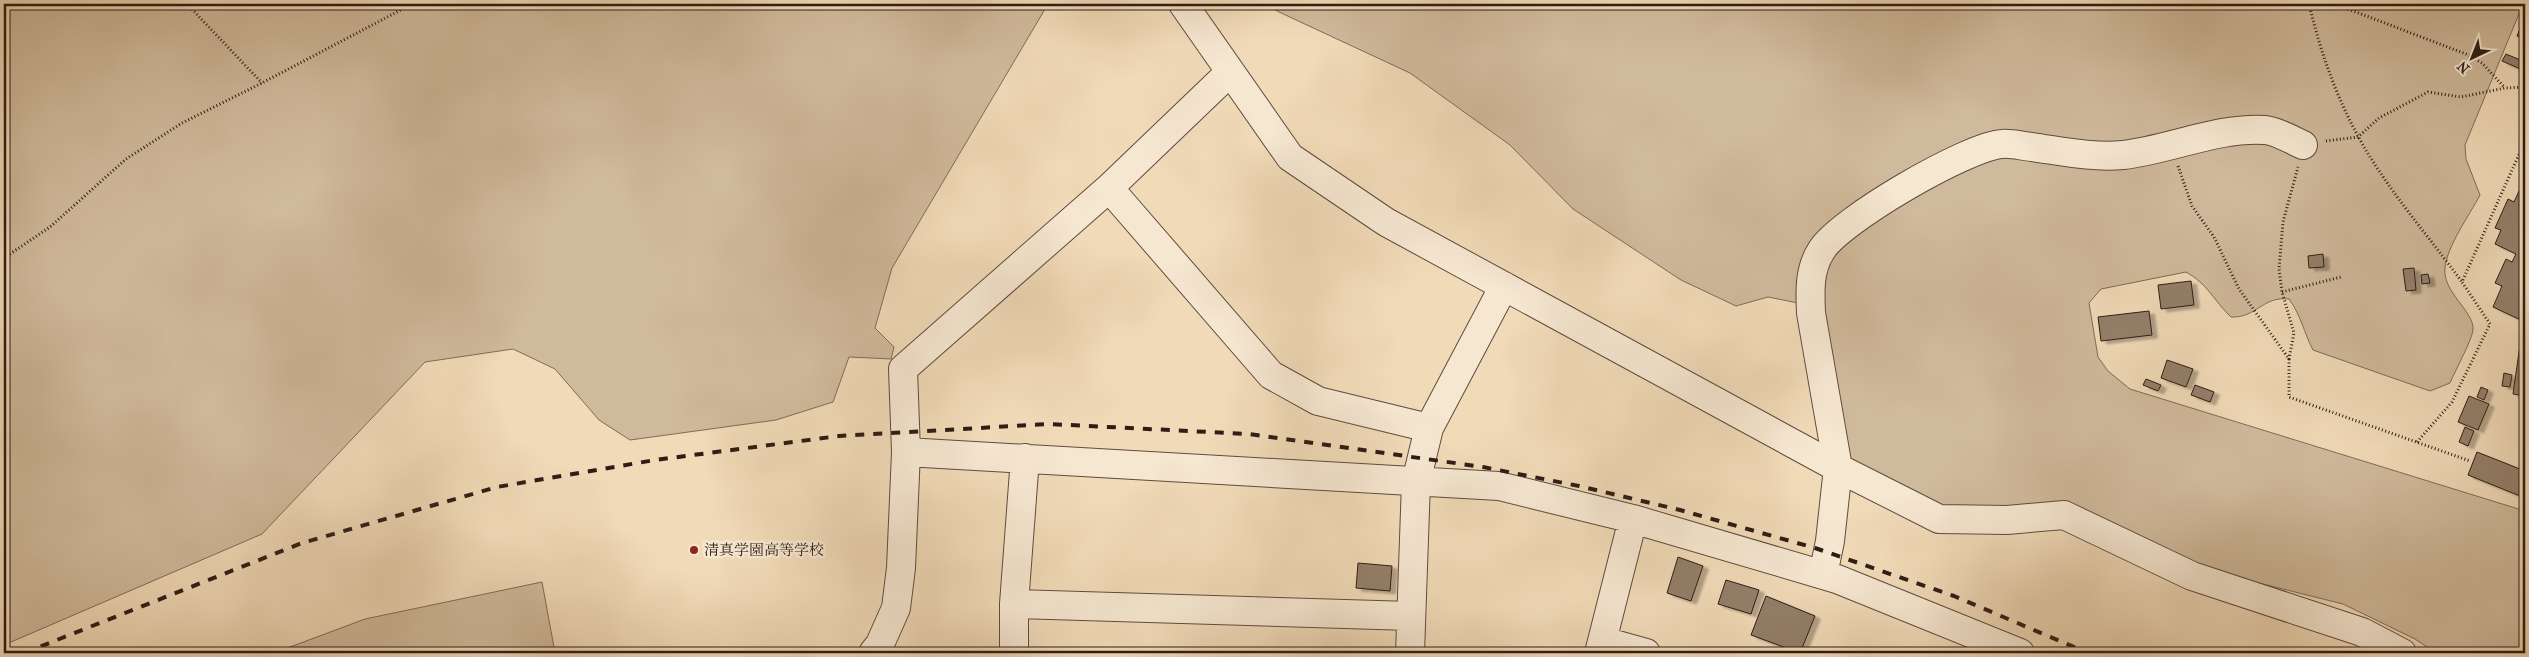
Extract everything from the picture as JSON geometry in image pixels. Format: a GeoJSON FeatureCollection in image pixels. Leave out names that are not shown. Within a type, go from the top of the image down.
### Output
{"type":"FeatureCollection","features":[{"type":"Feature","properties":{"kind":"street"},"geometry":{"type":"LineString","coordinates":[[1183,4],[1229,73],[1290,157],[1386,222],[1838,468],[1939,519],[2007,520],[2064,515],[2192,576],[2362,632],[2402,653]]}},
{"type":"Feature","properties":{"kind":"street"},"geometry":{"type":"LineString","coordinates":[[873,653],[880,644],[896,608],[902,568],[906,452],[903,368],[1109,188],[1229,73]]}},
{"type":"Feature","properties":{"kind":"street"},"geometry":{"type":"LineString","coordinates":[[1823,575],[1830,541],[1838,468],[1810,313],[1810,290],[1813,266],[1822,249],[1845,226],[1945,166],[1986,147],[2003,144],[2088,155],[2122,155],[2232,133],[2266,130],[2303,145]]}},
{"type":"Feature","properties":{"kind":"street"},"geometry":{"type":"LineString","coordinates":[[1109,188],[1271,375],[1318,401],[1429,428]]}},
{"type":"Feature","properties":{"kind":"street"},"geometry":{"type":"LineString","coordinates":[[1410,653],[1416,482],[1429,428],[1504,286]]}},
{"type":"Feature","properties":{"kind":"street"},"geometry":{"type":"LineString","coordinates":[[906,452],[1499,486],[1633,519],[1823,575],[2020,653]]}},
{"type":"Feature","properties":{"kind":"street"},"geometry":{"type":"LineString","coordinates":[[1014,653],[1014,604],[1025,458]]}},
{"type":"Feature","properties":{"kind":"street"},"geometry":{"type":"LineString","coordinates":[[1633,519],[1601,647],[1646,653]]}},
{"type":"Feature","properties":{"kind":"street"},"geometry":{"type":"LineString","coordinates":[[1014,604],[1411,616]]}},
{"type":"Feature","properties":{"kind":"path"},"geometry":{"type":"LineString","coordinates":[[187,4],[262,83]]}},
{"type":"Feature","properties":{"kind":"path"},"geometry":{"type":"LineString","coordinates":[[4,258],[50,226],[126,159],[182,123],[412,4]]}},
{"type":"Feature","properties":{"kind":"path"},"geometry":{"type":"LineString","coordinates":[[2310,4],[2329,74],[2358,136],[2383,176],[2462,282],[2490,324],[2452,402],[2417,442]]}},
{"type":"Feature","properties":{"kind":"path"},"geometry":{"type":"LineString","coordinates":[[2335,4],[2466,54],[2482,63],[2505,88]]}},
{"type":"Feature","properties":{"kind":"path"},"geometry":{"type":"LineString","coordinates":[[2470,461],[2289,397],[2289,359],[2294,333],[2282,292],[2278,269],[2283,222],[2303,145],[2358,136],[2379,118],[2428,92],[2462,97],[2505,88],[2525,87]]}},
{"type":"Feature","properties":{"kind":"path"},"geometry":{"type":"LineString","coordinates":[[2462,282],[2525,141]]}},
{"type":"Feature","properties":{"kind":"path"},"geometry":{"type":"LineString","coordinates":[[2171,144],[2192,206],[2214,237],[2239,289],[2289,359]]}},
{"type":"Feature","properties":{"kind":"path"},"geometry":{"type":"LineString","coordinates":[[2282,292],[2341,276]]}},
{"type":"Feature","properties":{"kind":"shaded area"},"geometry":{"type":"Polygon","coordinates":[[[4,4],[1048,4],[892,268],[875,328],[894,347],[891,359],[849,357],[833,402],[776,420],[630,440],[599,420],[555,369],[513,349],[425,362],[262,534],[4,645],[4,4]]]}},
{"type":"Feature","properties":{"kind":"shaded area"},"geometry":{"type":"Polygon","coordinates":[[[1265,4],[2523,4],[2465,145],[2466,159],[2480,195],[2450,250],[2445,268],[2445,277],[2448,285],[2469,316],[2473,330],[2467,348],[2450,383],[2430,391],[2313,350],[2297,311],[2289,299],[2272,301],[2247,314],[2231,317],[2200,282],[2186,272],[2101,289],[2089,303],[2098,357],[2108,371],[2130,389],[2525,511],[2525,653],[2436,653],[2415,639],[2343,604],[2219,573],[2061,507],[1940,509],[1853,461],[1843,449],[1798,303],[1768,297],[1736,306],[1681,280],[1573,209],[1510,145],[1410,73],[1265,4]]]}},
{"type":"Feature","properties":{"kind":"shaded area"},"geometry":{"type":"Polygon","coordinates":[[[542,582],[555,653],[274,653],[365,619],[542,582]]]}},
{"type":"Feature","properties":{"kind":"building"},"geometry":{"type":"Polygon","coordinates":[[[2525,17],[2525,39],[2517,36],[2525,17]]]}},
{"type":"Feature","properties":{"kind":"building"},"geometry":{"type":"Polygon","coordinates":[[[2506,54],[2525,62],[2525,71],[2502,61],[2506,54]]]}},
{"type":"Feature","properties":{"kind":"building"},"geometry":{"type":"Polygon","coordinates":[[[2525,178],[2525,322],[2493,307],[2502,286],[2495,283],[2506,259],[2512,262],[2516,254],[2495,244],[2501,230],[2495,228],[2508,199],[2514,202],[2525,178]]]}},
{"type":"Feature","properties":{"kind":"building"},"geometry":{"type":"Polygon","coordinates":[[[2323,254],[2324,267],[2309,268],[2308,256],[2323,254]]]}},
{"type":"Feature","properties":{"kind":"building"},"geometry":{"type":"Polygon","coordinates":[[[2414,268],[2416,290],[2406,291],[2403,269],[2414,268]]]}},
{"type":"Feature","properties":{"kind":"building"},"geometry":{"type":"Polygon","coordinates":[[[2428,274],[2430,283],[2422,284],[2421,275],[2428,274]]]}},
{"type":"Feature","properties":{"kind":"building"},"geometry":{"type":"Polygon","coordinates":[[[2191,281],[2194,305],[2161,309],[2158,285],[2191,281]]]}},
{"type":"Feature","properties":{"kind":"building"},"geometry":{"type":"Polygon","coordinates":[[[2149,311],[2152,335],[2101,341],[2098,317],[2149,311]]]}},
{"type":"Feature","properties":{"kind":"building"},"geometry":{"type":"Polygon","coordinates":[[[2520,345],[2525,346],[2524,396],[2513,394],[2520,345]]]}},
{"type":"Feature","properties":{"kind":"building"},"geometry":{"type":"Polygon","coordinates":[[[2167,360],[2193,369],[2186,387],[2161,378],[2167,360]]]}},
{"type":"Feature","properties":{"kind":"building"},"geometry":{"type":"Polygon","coordinates":[[[2504,373],[2512,375],[2510,387],[2502,386],[2504,373]]]}},
{"type":"Feature","properties":{"kind":"building"},"geometry":{"type":"Polygon","coordinates":[[[2146,379],[2161,385],[2158,391],[2143,385],[2146,379]]]}},
{"type":"Feature","properties":{"kind":"building"},"geometry":{"type":"Polygon","coordinates":[[[2195,385],[2214,392],[2210,402],[2191,395],[2195,385]]]}},
{"type":"Feature","properties":{"kind":"building"},"geometry":{"type":"Polygon","coordinates":[[[2481,387],[2488,390],[2484,400],[2477,397],[2481,387]]]}},
{"type":"Feature","properties":{"kind":"building"},"geometry":{"type":"Polygon","coordinates":[[[2469,396],[2489,404],[2478,430],[2458,422],[2469,396]]]}},
{"type":"Feature","properties":{"kind":"building"},"geometry":{"type":"Polygon","coordinates":[[[2465,427],[2474,431],[2468,446],[2459,442],[2465,427]]]}},
{"type":"Feature","properties":{"kind":"building"},"geometry":{"type":"Polygon","coordinates":[[[2477,452],[2525,471],[2525,498],[2468,475],[2477,452]]]}},
{"type":"Feature","properties":{"kind":"building"},"geometry":{"type":"Polygon","coordinates":[[[1678,557],[1703,566],[1691,601],[1667,593],[1678,557]]]}},
{"type":"Feature","properties":{"kind":"building"},"geometry":{"type":"Polygon","coordinates":[[[1358,563],[1392,566],[1390,591],[1356,588],[1358,563]]]}},
{"type":"Feature","properties":{"kind":"building"},"geometry":{"type":"Polygon","coordinates":[[[1726,580],[1759,590],[1751,614],[1718,604],[1726,580]]]}},
{"type":"Feature","properties":{"kind":"building"},"geometry":{"type":"Polygon","coordinates":[[[1766,596],[1815,616],[1800,653],[1751,635],[1766,596]]]}},
{"type":"Feature","properties":{"kind":"railway"},"geometry":{"type":"LineString","coordinates":[[24,653],[302,543],[497,487],[655,460],[839,436],[1049,424],[1249,434],[1483,467],[1579,486],[1680,510],[1815,548],[1954,596],[2088,653]]}},
{"type":"Feature","properties":{"kind":"place","name":"清真学園高等学校"},"geometry":{"type":"Point","coordinates":[694,550]}}]}
